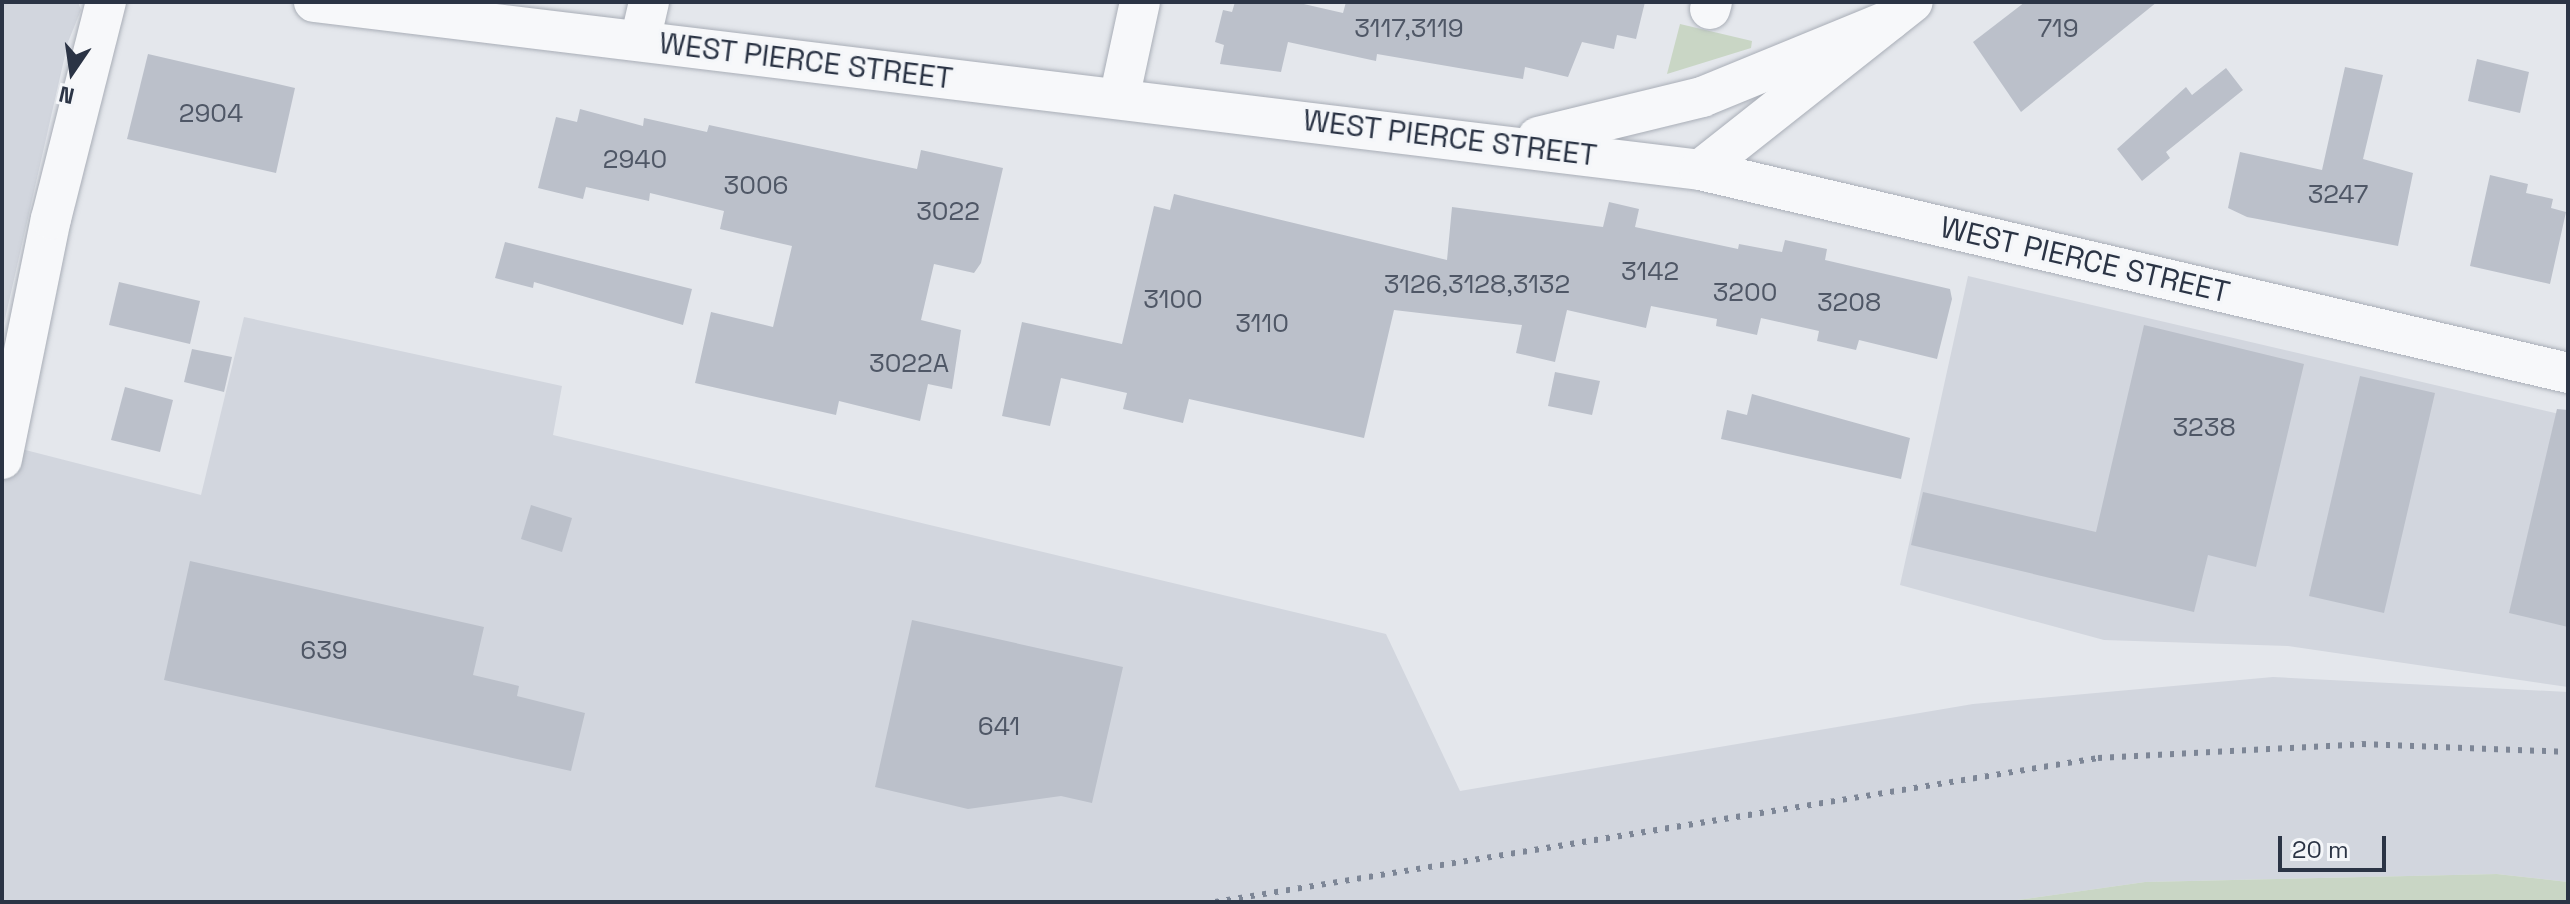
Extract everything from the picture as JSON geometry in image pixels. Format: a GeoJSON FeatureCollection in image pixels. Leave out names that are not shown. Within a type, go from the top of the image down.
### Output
{"type":"FeatureCollection","features":[{"type":"Feature","properties":{"kind":"street"},"geometry":{"type":"LineString","coordinates":[[2,459],[51,219],[106,2]]}},
{"type":"Feature","properties":{"kind":"street","name":"WEST PIERCE STREET"},"geometry":{"type":"LineString","coordinates":[[314,2],[1700,170],[2568,373]]}},
{"type":"Feature","properties":{"kind":"street"},"geometry":{"type":"LineString","coordinates":[[640,41],[649,2]]}},
{"type":"Feature","properties":{"kind":"street"},"geometry":{"type":"LineString","coordinates":[[1119,99],[1140,2]]}},
{"type":"Feature","properties":{"kind":"street"},"geometry":{"type":"LineString","coordinates":[[1497,143],[1702,97],[1902,11]]}},
{"type":"Feature","properties":{"kind":"street"},"geometry":{"type":"LineString","coordinates":[[1700,170],[1902,11]]}},
{"type":"Feature","properties":{"kind":"shaded area"},"geometry":{"type":"Polygon","coordinates":[[[2,2],[78,2],[81,10],[68,42],[2,332],[2,2]]]}},
{"type":"Feature","properties":{"kind":"shaded area"},"geometry":{"type":"Polygon","coordinates":[[[1968,276],[2568,416],[2568,687],[2288,646],[2104,640],[1900,585],[1968,276]]]}},
{"type":"Feature","properties":{"kind":"shaded area"},"geometry":{"type":"Polygon","coordinates":[[[244,317],[562,386],[553,435],[1386,634],[1460,791],[1973,704],[2273,677],[2568,692],[2568,882],[2497,874],[2145,882],[2003,902],[2,902],[2,444],[201,495],[244,317]]]}},
{"type":"Feature","properties":{"kind":"green space"},"geometry":{"type":"Polygon","coordinates":[[[1680,24],[1752,41],[1751,48],[1667,74],[1680,24]]]}},
{"type":"Feature","properties":{"kind":"green space"},"geometry":{"type":"Polygon","coordinates":[[[2497,874],[2568,882],[2568,902],[2003,902],[2145,882],[2497,874]]]}},
{"type":"Feature","properties":{"kind":"building"},"geometry":{"type":"Polygon","coordinates":[[[1235,2],[1295,2],[1343,13],[1346,2],[1645,2],[1636,39],[1617,35],[1614,49],[1582,42],[1568,77],[1525,67],[1523,79],[1377,54],[1376,61],[1288,42],[1281,72],[1220,64],[1224,45],[1215,42],[1223,10],[1232,12],[1235,2]]]}},
{"type":"Feature","properties":{"kind":"building"},"geometry":{"type":"Polygon","coordinates":[[[2025,2],[2157,2],[2021,112],[1973,42],[2025,2]]]}},
{"type":"Feature","properties":{"kind":"building"},"geometry":{"type":"Polygon","coordinates":[[[148,54],[295,88],[276,173],[127,139],[148,54]]]}},
{"type":"Feature","properties":{"kind":"building"},"geometry":{"type":"Polygon","coordinates":[[[2477,59],[2529,72],[2520,113],[2468,101],[2477,59]]]}},
{"type":"Feature","properties":{"kind":"building"},"geometry":{"type":"Polygon","coordinates":[[[2345,67],[2383,75],[2363,159],[2413,173],[2398,246],[2247,217],[2228,208],[2240,152],[2322,170],[2345,67]]]}},
{"type":"Feature","properties":{"kind":"building"},"geometry":{"type":"Polygon","coordinates":[[[2226,68],[2243,90],[2166,152],[2170,158],[2142,181],[2117,149],[2186,87],[2192,95],[2226,68]]]}},
{"type":"Feature","properties":{"kind":"building"},"geometry":{"type":"Polygon","coordinates":[[[580,109],[643,126],[644,118],[707,132],[709,125],[917,169],[921,150],[1003,168],[981,263],[974,273],[934,264],[921,320],[961,330],[952,389],[928,384],[920,421],[839,401],[836,415],[695,383],[711,312],[773,327],[792,246],[720,229],[724,211],[650,193],[649,201],[586,187],[583,199],[538,188],[556,117],[577,122],[580,109]]]}},
{"type":"Feature","properties":{"kind":"building"},"geometry":{"type":"Polygon","coordinates":[[[2490,175],[2528,184],[2526,193],[2553,199],[2551,208],[2566,212],[2550,284],[2470,266],[2490,175]]]}},
{"type":"Feature","properties":{"kind":"building"},"geometry":{"type":"Polygon","coordinates":[[[1174,194],[1447,260],[1452,207],[1603,227],[1609,202],[1639,209],[1635,227],[1738,249],[1739,244],[1782,252],[1785,240],[1827,249],[1825,260],[1950,289],[1952,299],[1937,359],[1859,340],[1856,350],[1817,341],[1819,331],[1761,318],[1757,335],[1716,326],[1717,319],[1651,306],[1646,328],[1567,310],[1555,362],[1516,353],[1522,325],[1394,310],[1364,438],[1189,399],[1183,423],[1123,409],[1127,393],[1061,378],[1050,426],[1002,416],[1022,322],[1122,344],[1154,206],[1170,210],[1174,194]]]}},
{"type":"Feature","properties":{"kind":"building"},"geometry":{"type":"Polygon","coordinates":[[[505,242],[692,289],[683,325],[534,282],[533,288],[495,278],[505,242]]]}},
{"type":"Feature","properties":{"kind":"building"},"geometry":{"type":"Polygon","coordinates":[[[119,282],[200,301],[190,344],[109,325],[119,282]]]}},
{"type":"Feature","properties":{"kind":"building"},"geometry":{"type":"Polygon","coordinates":[[[2144,325],[2304,364],[2256,567],[2208,555],[2194,612],[1911,545],[1923,492],[2096,532],[2144,325]]]}},
{"type":"Feature","properties":{"kind":"building"},"geometry":{"type":"Polygon","coordinates":[[[192,349],[232,357],[224,392],[184,382],[192,349]]]}},
{"type":"Feature","properties":{"kind":"building"},"geometry":{"type":"Polygon","coordinates":[[[1555,372],[1600,381],[1592,415],[1548,406],[1555,372]]]}},
{"type":"Feature","properties":{"kind":"building"},"geometry":{"type":"Polygon","coordinates":[[[2360,376],[2435,393],[2384,613],[2309,596],[2360,376]]]}},
{"type":"Feature","properties":{"kind":"building"},"geometry":{"type":"Polygon","coordinates":[[[125,387],[173,400],[160,452],[111,440],[125,387]]]}},
{"type":"Feature","properties":{"kind":"building"},"geometry":{"type":"Polygon","coordinates":[[[1752,394],[1910,438],[1901,479],[1721,439],[1727,410],[1747,415],[1752,394]]]}},
{"type":"Feature","properties":{"kind":"building"},"geometry":{"type":"Polygon","coordinates":[[[2557,409],[2568,410],[2568,627],[2509,613],[2557,409]]]}},
{"type":"Feature","properties":{"kind":"building"},"geometry":{"type":"Polygon","coordinates":[[[531,505],[572,518],[562,552],[521,539],[531,505]]]}},
{"type":"Feature","properties":{"kind":"building"},"geometry":{"type":"Polygon","coordinates":[[[190,561],[484,627],[473,675],[519,686],[517,696],[585,713],[571,771],[164,680],[190,561]]]}},
{"type":"Feature","properties":{"kind":"building"},"geometry":{"type":"Polygon","coordinates":[[[912,620],[1123,667],[1092,803],[1061,796],[968,809],[875,787],[912,620]]]}},
{"type":"Feature","properties":{"kind":"railway"},"geometry":{"type":"LineString","coordinates":[[1215,902],[2098,758],[2362,744],[2568,752]]}}]}
